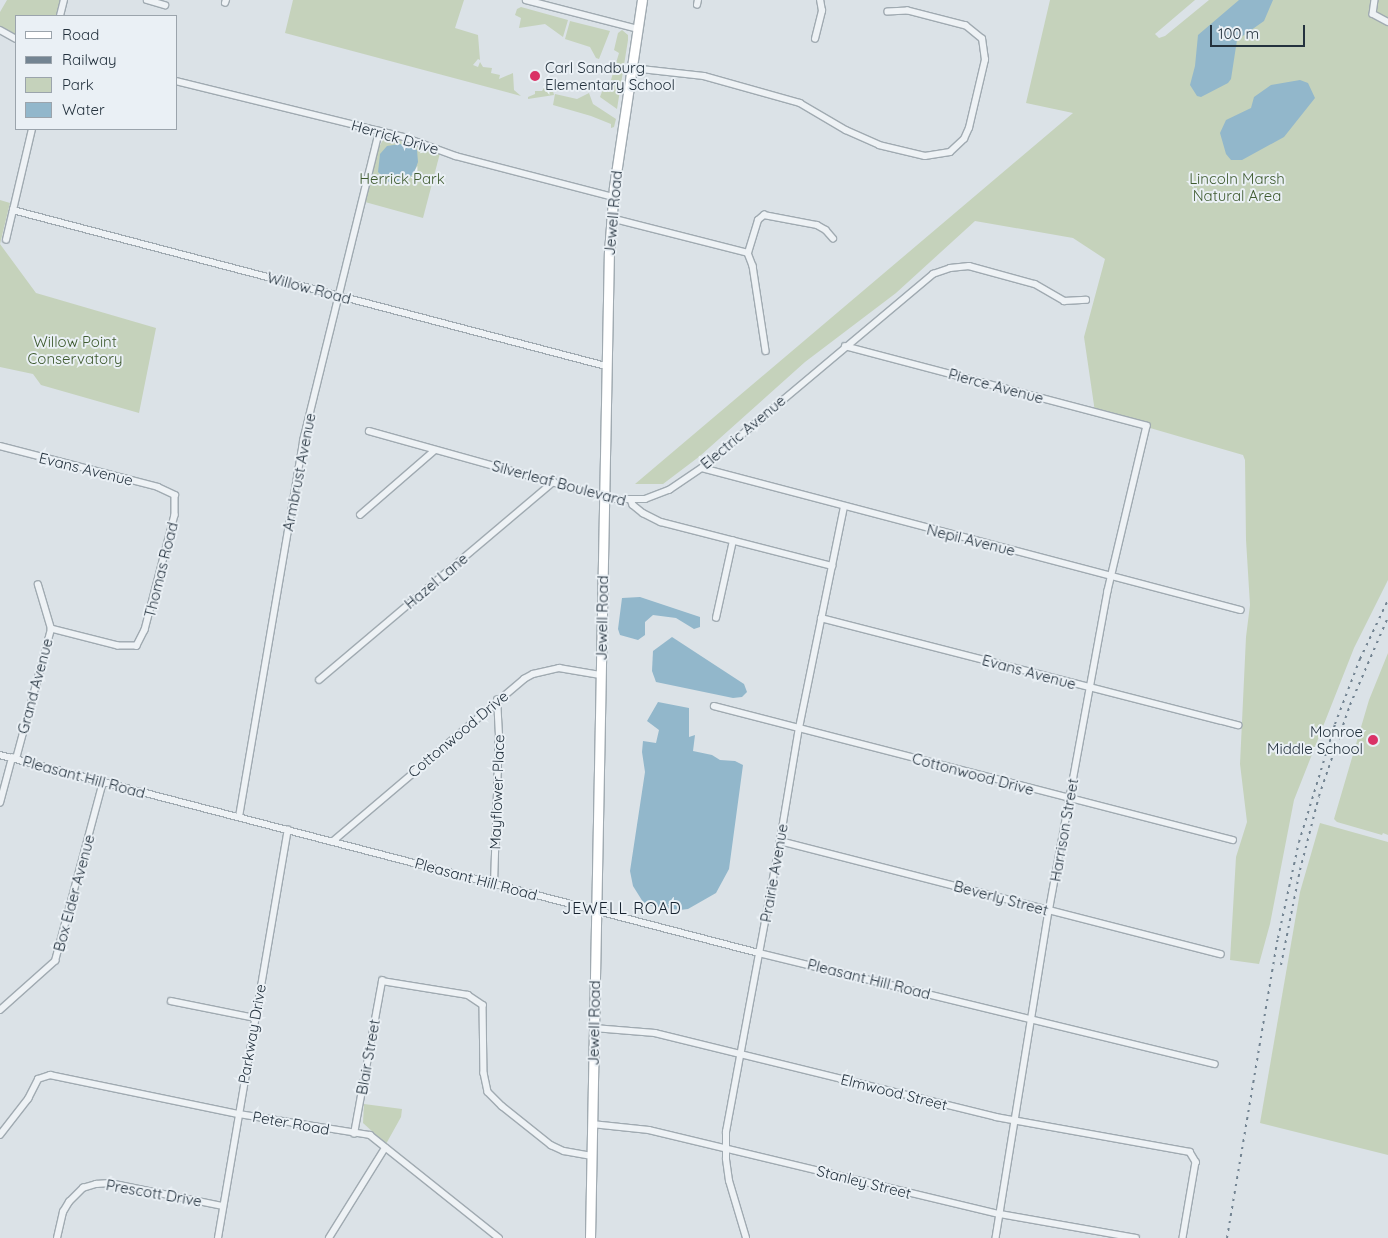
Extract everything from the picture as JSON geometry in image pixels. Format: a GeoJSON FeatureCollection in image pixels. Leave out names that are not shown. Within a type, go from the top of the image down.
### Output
{"type":"FeatureCollection","features":[{"type":"Feature","properties":{"kind":"street"},"geometry":{"type":"LineString","coordinates":[[60,15],[64,0]]}},
{"type":"Feature","properties":{"kind":"street"},"geometry":{"type":"LineString","coordinates":[[147,0],[165,5]]}},
{"type":"Feature","properties":{"kind":"street"},"geometry":{"type":"LineString","coordinates":[[526,0],[638,29]]}},
{"type":"Feature","properties":{"kind":"street","name":"Jewell Road"},"geometry":{"type":"LineString","coordinates":[[590,1238],[606,366],[611,218],[642,0]]}},
{"type":"Feature","properties":{"kind":"street"},"geometry":{"type":"LineString","coordinates":[[815,39],[822,11],[820,0]]}},
{"type":"Feature","properties":{"kind":"street"},"geometry":{"type":"LineString","coordinates":[[1375,0],[1373,14],[1388,22]]}},
{"type":"Feature","properties":{"kind":"street"},"geometry":{"type":"LineString","coordinates":[[632,68],[704,76],[800,103],[870,142],[925,156],[950,152],[964,139],[969,128],[985,60],[982,39],[966,26],[908,11],[888,12]]}},
{"type":"Feature","properties":{"kind":"street"},"geometry":{"type":"LineString","coordinates":[[0,30],[15,38]]}},
{"type":"Feature","properties":{"kind":"street","name":"Herrick Drive"},"geometry":{"type":"LineString","coordinates":[[178,81],[404,137],[456,156],[613,196]]}},
{"type":"Feature","properties":{"kind":"street"},"geometry":{"type":"LineString","coordinates":[[6,240],[32,130]]}},
{"type":"Feature","properties":{"kind":"street","name":"Armbrust Avenue"},"geometry":{"type":"LineString","coordinates":[[239,817],[303,441],[379,131]]}},
{"type":"Feature","properties":{"kind":"street","name":"Willow Road"},"geometry":{"type":"LineString","coordinates":[[12,210],[606,366]]}},
{"type":"Feature","properties":{"kind":"street"},"geometry":{"type":"LineString","coordinates":[[766,350],[753,266],[748,253],[758,220],[764,215],[817,226],[826,230],[833,238]]}},
{"type":"Feature","properties":{"kind":"street"},"geometry":{"type":"LineString","coordinates":[[611,218],[748,253]]}},
{"type":"Feature","properties":{"kind":"street","name":"Electric Avenue"},"geometry":{"type":"LineString","coordinates":[[631,500],[661,494],[702,468],[933,274],[950,268],[969,266],[1041,286],[1064,301],[1086,300]]}},
{"type":"Feature","properties":{"kind":"street","name":"Pierce Avenue"},"geometry":{"type":"LineString","coordinates":[[845,346],[1147,426]]}},
{"type":"Feature","properties":{"kind":"street","name":"Harrison Street"},"geometry":{"type":"LineString","coordinates":[[996,1238],[1049,911],[1111,575],[1147,426]]}},
{"type":"Feature","properties":{"kind":"street","name":"Silverleaf Boulevard"},"geometry":{"type":"LineString","coordinates":[[369,431],[434,451],[604,497],[631,500],[634,505],[651,518],[832,566]]}},
{"type":"Feature","properties":{"kind":"street","name":"Evans Avenue"},"geometry":{"type":"LineString","coordinates":[[0,446],[158,487],[172,494]]}},
{"type":"Feature","properties":{"kind":"street"},"geometry":{"type":"LineString","coordinates":[[360,514],[434,451]]}},
{"type":"Feature","properties":{"kind":"street","name":"Nepil Avenue"},"geometry":{"type":"LineString","coordinates":[[702,468],[844,507],[1241,610]]}},
{"type":"Feature","properties":{"kind":"street","name":"Hazel Lane"},"geometry":{"type":"LineString","coordinates":[[318,680],[553,482]]}},
{"type":"Feature","properties":{"kind":"street","name":"Thomas Road"},"geometry":{"type":"LineString","coordinates":[[51,629],[118,646],[137,646],[145,630],[175,515],[175,496],[172,494]]}},
{"type":"Feature","properties":{"kind":"street","name":"Prairie Avenue"},"geometry":{"type":"LineString","coordinates":[[746,1238],[732,1196],[725,1148],[740,1054],[799,728],[844,507]]}},
{"type":"Feature","properties":{"kind":"street"},"geometry":{"type":"LineString","coordinates":[[716,618],[733,541]]}},
{"type":"Feature","properties":{"kind":"street","name":"Grand Avenue"},"geometry":{"type":"LineString","coordinates":[[0,804],[51,629],[38,585]]}},
{"type":"Feature","properties":{"kind":"street","name":"Evans Avenue"},"geometry":{"type":"LineString","coordinates":[[821,618],[1238,725]]}},
{"type":"Feature","properties":{"kind":"street","name":"Cottonwood Drive"},"geometry":{"type":"LineString","coordinates":[[332,842],[524,678],[547,670],[566,668],[601,675]]}},
{"type":"Feature","properties":{"kind":"street","name":"Mayflower Place"},"geometry":{"type":"LineString","coordinates":[[494,884],[498,736],[497,700]]}},
{"type":"Feature","properties":{"kind":"street","name":"Cottonwood Drive"},"geometry":{"type":"LineString","coordinates":[[714,706],[1233,840]]}},
{"type":"Feature","properties":{"kind":"street","name":"Pleasant Hill Road"},"geometry":{"type":"LineString","coordinates":[[0,755],[759,953],[1215,1064]]}},
{"type":"Feature","properties":{"kind":"street","name":"Box Elder Avenue"},"geometry":{"type":"LineString","coordinates":[[0,1010],[55,961],[103,782]]}},
{"type":"Feature","properties":{"kind":"street","name":"Parkway Drive"},"geometry":{"type":"LineString","coordinates":[[218,1238],[288,830]]}},
{"type":"Feature","properties":{"kind":"street","name":"Beverly Street"},"geometry":{"type":"LineString","coordinates":[[780,841],[1221,954]]}},
{"type":"Feature","properties":{"kind":"street","name":"Blair Street"},"geometry":{"type":"LineString","coordinates":[[354,1134],[382,981],[468,995],[483,1005],[484,1073],[488,1092],[502,1106],[551,1145],[564,1151],[592,1156]]}},
{"type":"Feature","properties":{"kind":"street"},"geometry":{"type":"LineString","coordinates":[[171,1001],[255,1018]]}},
{"type":"Feature","properties":{"kind":"street","name":"Elmwood Street"},"geometry":{"type":"LineString","coordinates":[[594,1028],[655,1033],[1014,1120],[1178,1148],[1193,1154],[1196,1167],[1184,1238]]}},
{"type":"Feature","properties":{"kind":"street","name":"Peter Road"},"geometry":{"type":"LineString","coordinates":[[0,1135],[28,1099],[38,1079],[50,1075],[239,1114],[354,1134],[370,1135],[499,1238]]}},
{"type":"Feature","properties":{"kind":"street","name":"Stanley Street"},"geometry":{"type":"LineString","coordinates":[[592,1124],[649,1130],[1000,1214],[1136,1238]]}},
{"type":"Feature","properties":{"kind":"street"},"geometry":{"type":"LineString","coordinates":[[329,1238],[385,1148]]}},
{"type":"Feature","properties":{"kind":"street","name":"Prescott Drive"},"geometry":{"type":"LineString","coordinates":[[57,1238],[63,1212],[69,1202],[83,1188],[96,1184],[110,1183],[223,1206]]}},
{"type":"Feature","properties":{"kind":"green space"},"geometry":{"type":"Polygon","coordinates":[[[7,0],[63,0],[59,15],[15,15],[15,36],[0,29],[0,12],[7,0]]]}},
{"type":"Feature","properties":{"kind":"green space"},"geometry":{"type":"Polygon","coordinates":[[[293,0],[464,0],[455,28],[478,35],[480,60],[478,59],[473,65],[478,67],[480,62],[483,67],[492,68],[491,73],[500,75],[499,79],[513,73],[514,90],[521,96],[285,33],[293,0]]]}},
{"type":"Feature","properties":{"kind":"green space","name":"Lincoln Marsh Natural Area"},"geometry":{"type":"Polygon","coordinates":[[[1050,0],[1195,0],[1155,34],[1159,38],[1165,36],[1209,0],[1388,0],[1388,580],[1354,648],[1294,800],[1270,924],[1259,964],[1230,960],[1236,857],[1247,822],[1240,764],[1246,637],[1250,605],[1246,540],[1245,460],[1243,455],[1095,412],[1084,337],[1105,259],[1073,238],[975,221],[896,293],[805,362],[700,456],[663,484],[635,484],[1073,113],[1026,103],[1050,0]]]}},
{"type":"Feature","properties":{"kind":"green space"},"geometry":{"type":"Polygon","coordinates":[[[521,7],[568,20],[563,37],[545,24],[519,28],[521,18],[515,15],[517,9],[521,7]]]}},
{"type":"Feature","properties":{"kind":"green space"},"geometry":{"type":"Polygon","coordinates":[[[570,21],[610,31],[599,59],[596,58],[590,47],[565,39],[570,21]]]}},
{"type":"Feature","properties":{"kind":"green space"},"geometry":{"type":"Polygon","coordinates":[[[622,30],[628,35],[628,40],[617,109],[600,97],[603,89],[608,90],[619,53],[614,50],[618,33],[622,30]]]}},
{"type":"Feature","properties":{"kind":"green space"},"geometry":{"type":"Polygon","coordinates":[[[548,82],[551,83],[554,95],[528,99],[528,97],[535,94],[535,91],[542,91],[548,82]]]}},
{"type":"Feature","properties":{"kind":"green space"},"geometry":{"type":"Polygon","coordinates":[[[589,93],[593,104],[616,119],[614,127],[611,128],[611,124],[591,116],[553,105],[555,94],[577,99],[589,93]]]}},
{"type":"Feature","properties":{"kind":"green space","name":"Herrick Park"},"geometry":{"type":"Polygon","coordinates":[[[384,138],[400,139],[440,153],[423,218],[365,202],[379,147],[384,138]]]}},
{"type":"Feature","properties":{"kind":"green space"},"geometry":{"type":"Polygon","coordinates":[[[0,200],[10,203],[0,244],[0,200]]]}},
{"type":"Feature","properties":{"kind":"green space","name":"Willow Point Conservatory"},"geometry":{"type":"Polygon","coordinates":[[[0,244],[36,293],[156,328],[139,413],[41,385],[33,374],[0,367],[0,244]]]}},
{"type":"Feature","properties":{"kind":"green space","name":"Monroe Middle School"},"geometry":{"type":"Polygon","coordinates":[[[1388,653],[1388,835],[1383,833],[1382,835],[1337,822],[1334,819],[1369,700],[1388,653]]]}},
{"type":"Feature","properties":{"kind":"green space"},"geometry":{"type":"Polygon","coordinates":[[[1320,823],[1388,842],[1388,1155],[1260,1123],[1300,892],[1320,823]]]}},
{"type":"Feature","properties":{"kind":"green space"},"geometry":{"type":"Polygon","coordinates":[[[364,1104],[402,1109],[401,1117],[386,1144],[363,1123],[364,1104]]]}},
{"type":"Feature","properties":{"kind":"water"},"geometry":{"type":"Polygon","coordinates":[[[1239,0],[1273,0],[1264,21],[1237,40],[1231,79],[1228,83],[1201,97],[1197,96],[1190,85],[1195,66],[1198,35],[1239,0]]]}},
{"type":"Feature","properties":{"kind":"water"},"geometry":{"type":"Polygon","coordinates":[[[1300,80],[1308,83],[1315,98],[1284,137],[1242,160],[1231,160],[1226,154],[1220,133],[1226,120],[1251,108],[1254,97],[1271,85],[1300,80]]]}},
{"type":"Feature","properties":{"kind":"water"},"geometry":{"type":"Polygon","coordinates":[[[400,144],[417,150],[418,162],[414,173],[405,182],[388,182],[378,172],[380,154],[387,146],[400,144]]]}},
{"type":"Feature","properties":{"kind":"water"},"geometry":{"type":"Polygon","coordinates":[[[640,597],[700,617],[700,627],[694,629],[676,618],[653,615],[645,622],[645,635],[638,640],[620,635],[618,629],[622,598],[640,597]]]}},
{"type":"Feature","properties":{"kind":"water"},"geometry":{"type":"Polygon","coordinates":[[[672,637],[744,684],[747,692],[742,697],[733,698],[656,682],[652,671],[653,651],[672,637]]]}},
{"type":"Feature","properties":{"kind":"water"},"geometry":{"type":"Polygon","coordinates":[[[658,702],[689,708],[689,737],[695,735],[693,751],[712,755],[720,760],[735,761],[743,765],[729,869],[716,893],[688,909],[680,910],[652,906],[643,902],[633,886],[630,871],[645,772],[642,752],[643,741],[656,743],[659,730],[647,721],[658,702]]]}},
{"type":"Feature","properties":{"kind":"railway"},"geometry":{"type":"LineString","coordinates":[[1227,1238],[1278,938],[1299,842],[1335,724],[1360,659],[1388,600]]}},
{"type":"Feature","properties":{"kind":"railway"},"geometry":{"type":"LineString","coordinates":[[1281,965],[1300,870],[1319,796],[1350,705],[1388,617]]}},
{"type":"Feature","properties":{"kind":"place","name":"Carl Sandburg Elementary School"},"geometry":{"type":"Point","coordinates":[535,76]}},
{"type":"Feature","properties":{"kind":"place","name":"Monroe Middle School"},"geometry":{"type":"Point","coordinates":[1373,740]}},
{"type":"Feature","properties":{"kind":"district","name":"JEWELL ROAD"},"geometry":{"type":"Point","coordinates":[622,908]}}]}
